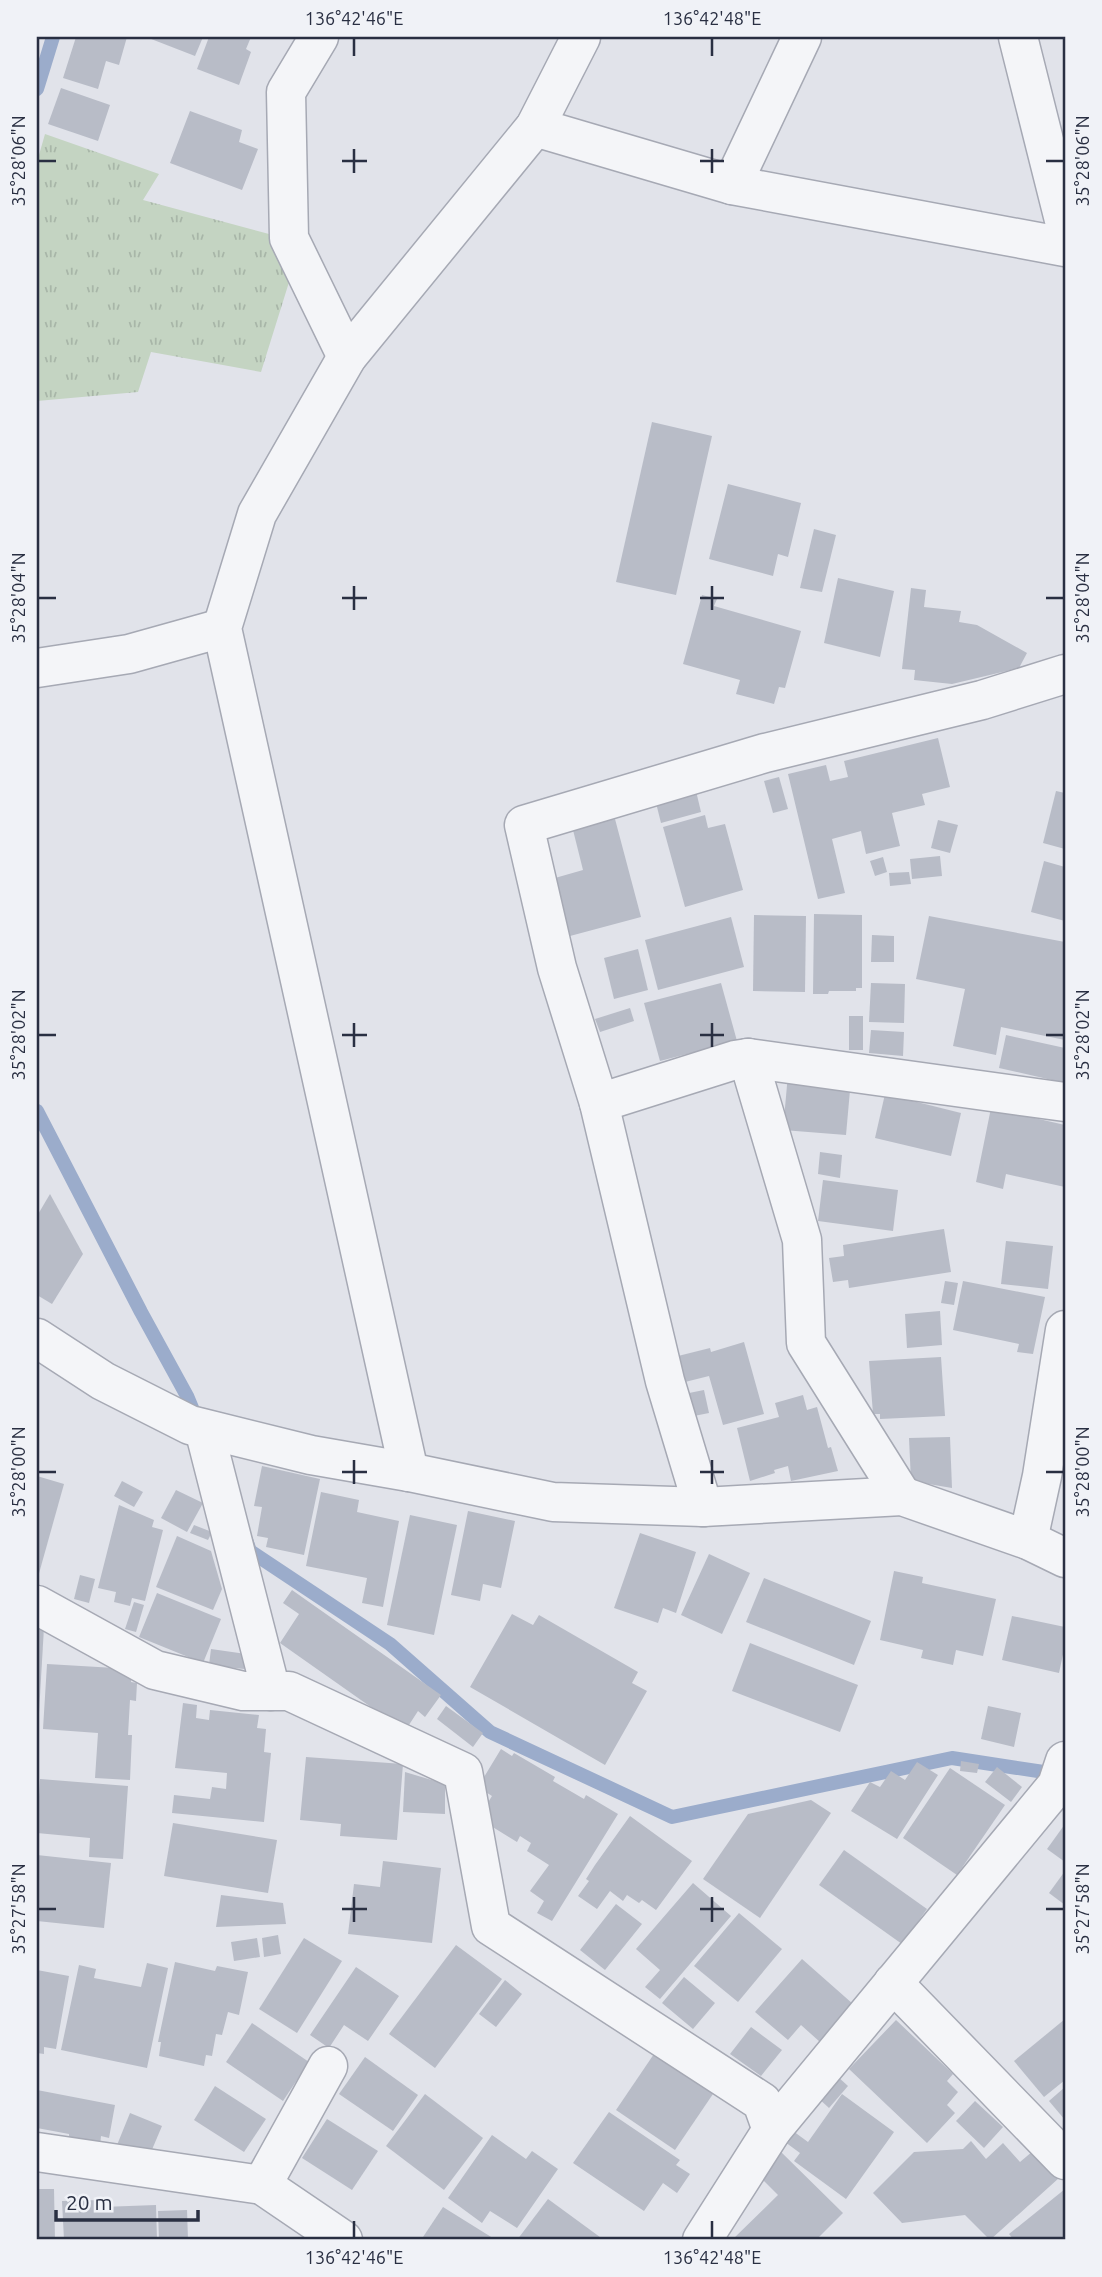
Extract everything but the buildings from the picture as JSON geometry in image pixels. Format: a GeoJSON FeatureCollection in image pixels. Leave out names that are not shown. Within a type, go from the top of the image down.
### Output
{"type":"FeatureCollection","features":[{"type":"Feature","properties":{"kind":"street"},"geometry":{"type":"LineString","coordinates":[[319,37],[286,92],[289,238],[347,357]]}},
{"type":"Feature","properties":{"kind":"street"},"geometry":{"type":"LineString","coordinates":[[409,1472],[222,628],[257,514],[347,357],[535,127],[581,37]]}},
{"type":"Feature","properties":{"kind":"street"},"geometry":{"type":"LineString","coordinates":[[732,186],[802,37]]}},
{"type":"Feature","properties":{"kind":"street"},"geometry":{"type":"LineString","coordinates":[[1018,37],[1065,224]]}},
{"type":"Feature","properties":{"kind":"street"},"geometry":{"type":"LineString","coordinates":[[535,127],[732,186],[1065,247]]}},
{"type":"Feature","properties":{"kind":"street"},"geometry":{"type":"LineString","coordinates":[[37,668],[129,654],[222,628]]}},
{"type":"Feature","properties":{"kind":"street"},"geometry":{"type":"LineString","coordinates":[[703,1507],[665,1381],[599,1103],[557,968],[524,825],[765,753],[982,700],[1065,674]]}},
{"type":"Feature","properties":{"kind":"street"},"geometry":{"type":"LineString","coordinates":[[599,1103],[748,1058],[1065,1102]]}},
{"type":"Feature","properties":{"kind":"street"},"geometry":{"type":"LineString","coordinates":[[748,1058],[802,1240],[806,1343],[902,1496]]}},
{"type":"Feature","properties":{"kind":"street"},"geometry":{"type":"LineString","coordinates":[[1028,1540],[1042,1476],[1065,1330]]}},
{"type":"Feature","properties":{"kind":"street"},"geometry":{"type":"LineString","coordinates":[[37,1338],[103,1381],[190,1426],[311,1455],[553,1502],[703,1507],[902,1496],[1028,1540],[1065,1558]]}},
{"type":"Feature","properties":{"kind":"street"},"geometry":{"type":"LineString","coordinates":[[204,1429],[271,1691]]}},
{"type":"Feature","properties":{"kind":"street"},"geometry":{"type":"LineString","coordinates":[[37,1605],[155,1670],[243,1691],[289,1691],[463,1772],[491,1926],[762,2102],[772,2130]]}},
{"type":"Feature","properties":{"kind":"street"},"geometry":{"type":"LineString","coordinates":[[702,2240],[772,2130],[1057,1785],[1065,1761]]}},
{"type":"Feature","properties":{"kind":"street"},"geometry":{"type":"LineString","coordinates":[[893,1983],[1065,2160]]}},
{"type":"Feature","properties":{"kind":"street"},"geometry":{"type":"LineString","coordinates":[[262,2185],[328,2066]]}},
{"type":"Feature","properties":{"kind":"street"},"geometry":{"type":"LineString","coordinates":[[37,2152],[262,2185],[325,2234]]}},
{"type":"Feature","properties":{"kind":"green space"},"geometry":{"type":"Polygon","coordinates":[[[45,134],[159,174],[143,200],[269,234],[290,279],[261,372],[151,352],[138,392],[37,401],[37,162],[45,134]]]}},
{"type":"Feature","properties":{"kind":"waterway"},"geometry":{"type":"LineString","coordinates":[[37,89],[53,37]]}},
{"type":"Feature","properties":{"kind":"waterway"},"geometry":{"type":"LineString","coordinates":[[37,1111],[187,1396],[197,1420]]}},
{"type":"Feature","properties":{"kind":"waterway"},"geometry":{"type":"LineString","coordinates":[[246,1540],[250,1551],[390,1644],[490,1732],[672,1817],[952,1758],[1057,1774]]}}]}
